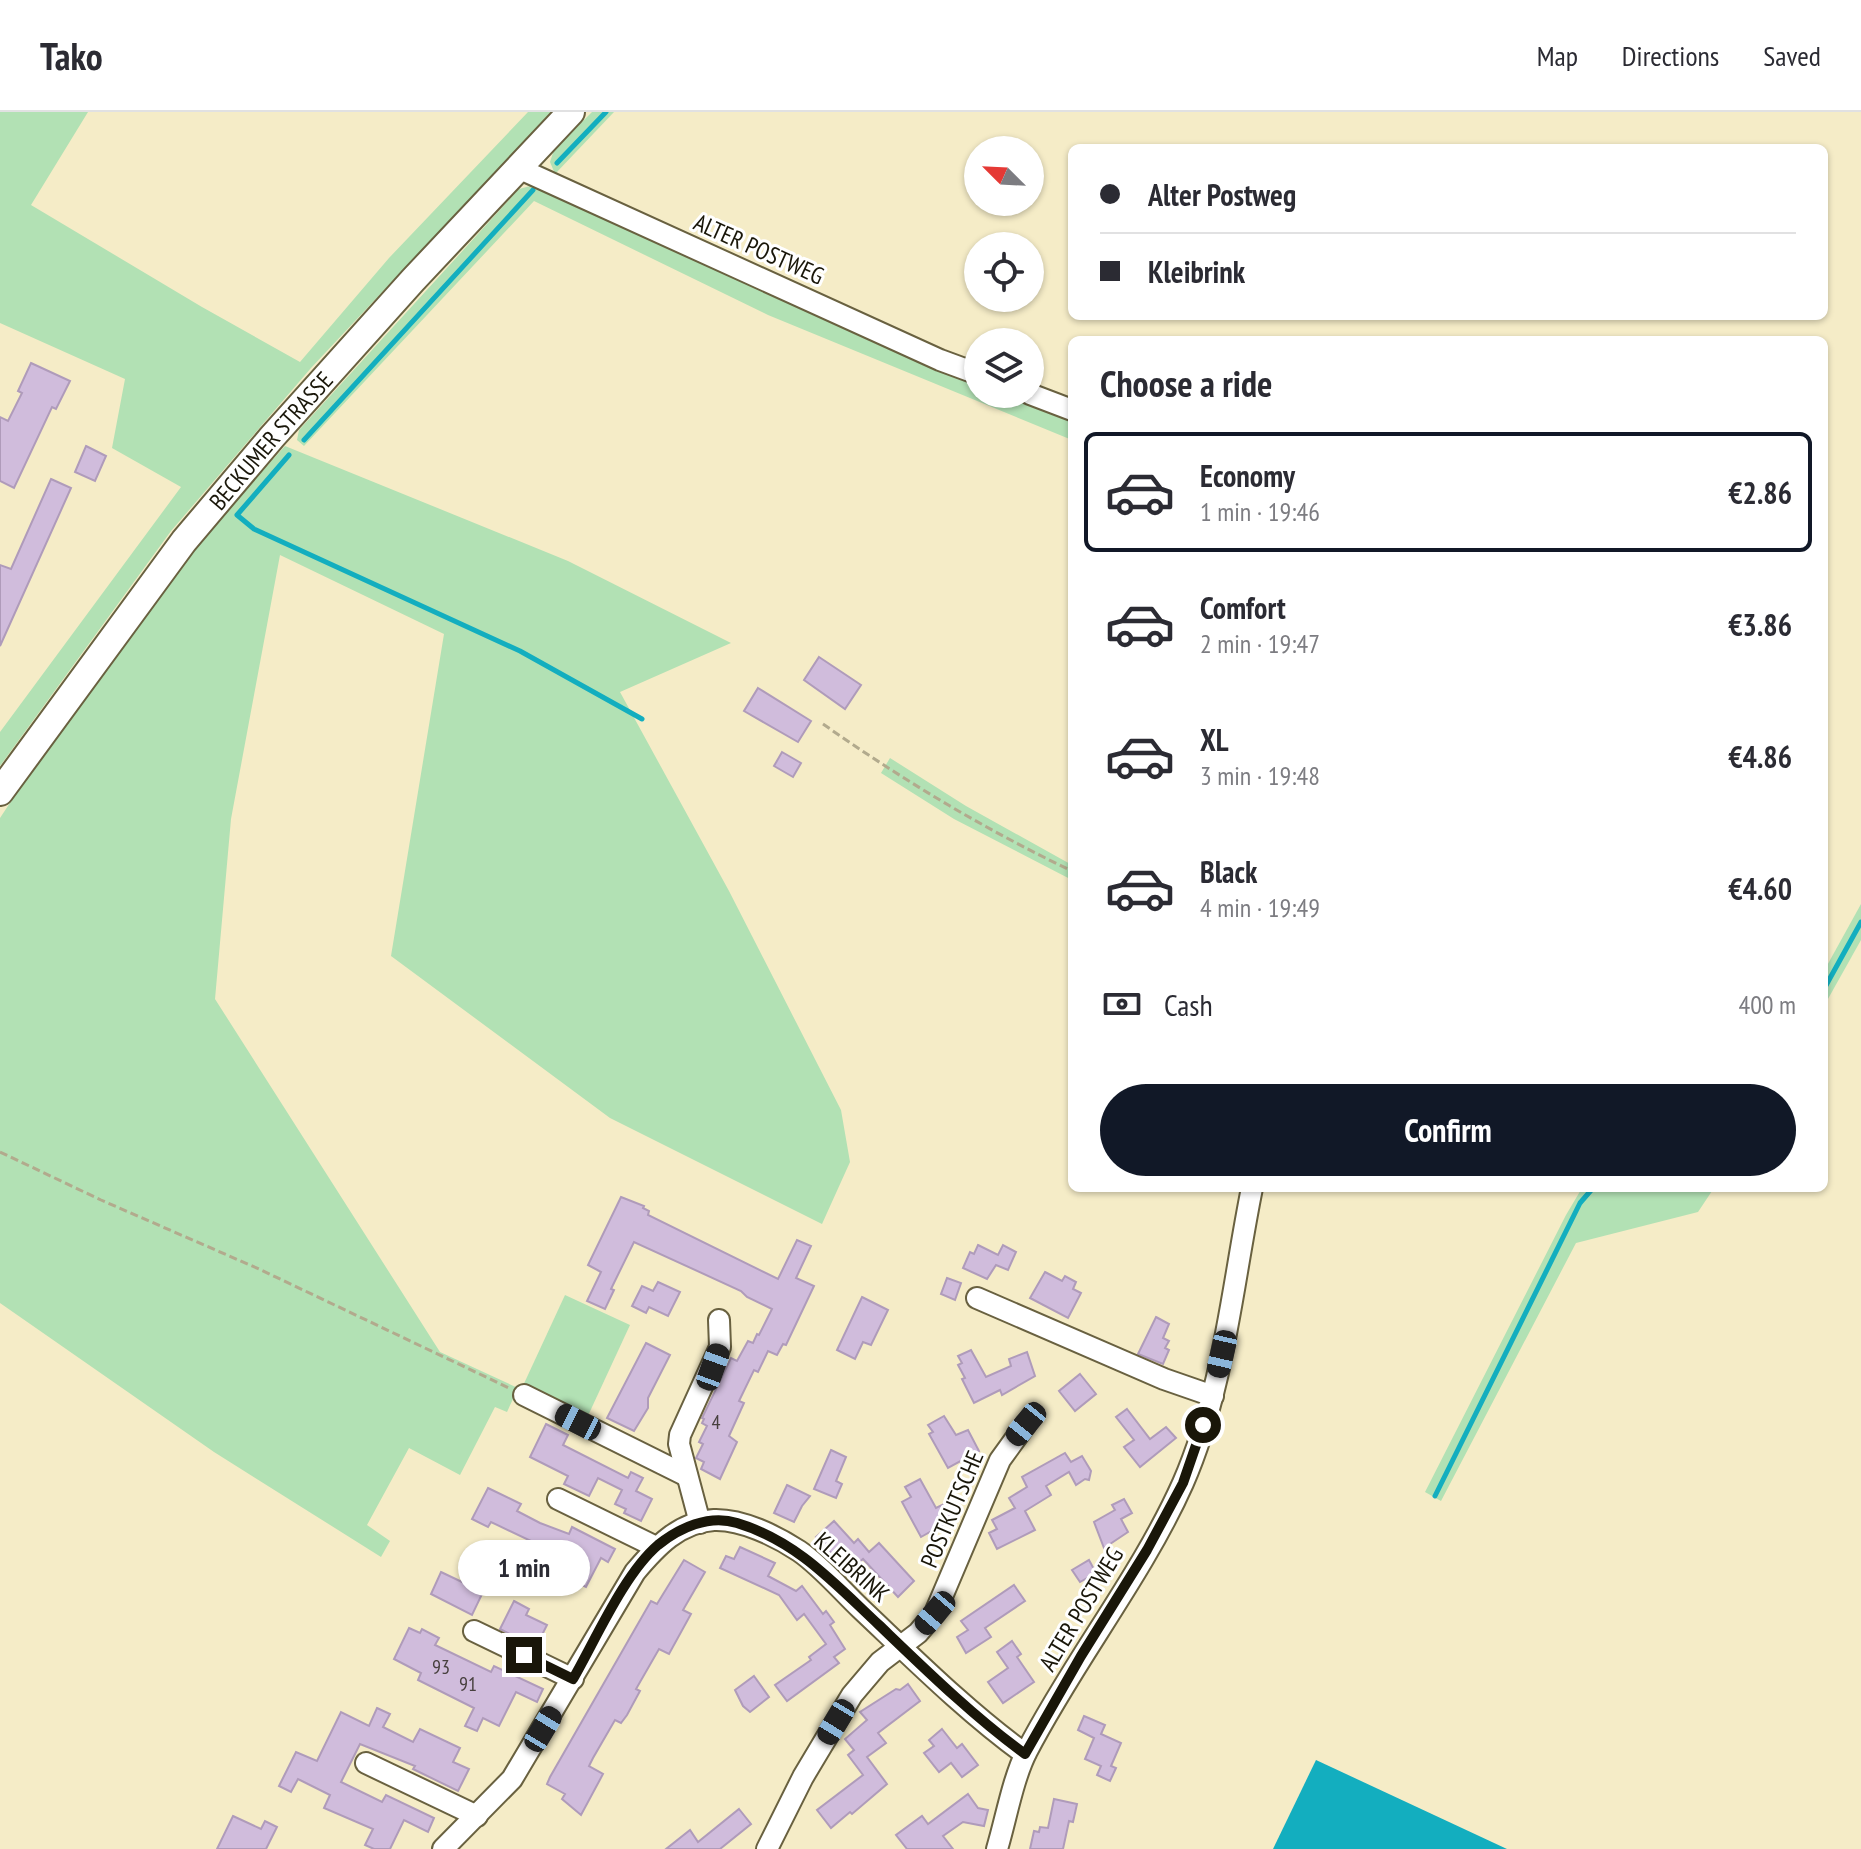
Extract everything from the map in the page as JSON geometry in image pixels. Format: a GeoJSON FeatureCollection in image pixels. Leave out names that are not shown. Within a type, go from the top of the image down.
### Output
{"type":"FeatureCollection","features":[{"type":"Feature","properties":{"kind":"main road","name":"BECKUMER STRASSE"},"geometry":{"type":"LineString","coordinates":[[0,792],[184,541],[282,426],[571,112]]}},
{"type":"Feature","properties":{"kind":"street","name":"ALTER POSTWEG"},"geometry":{"type":"LineString","coordinates":[[518,168],[964,369]]}},
{"type":"Feature","properties":{"kind":"street"},"geometry":{"type":"LineString","coordinates":[[1044,399],[1068,408]]}},
{"type":"Feature","properties":{"kind":"street","name":"ALTER POSTWEG"},"geometry":{"type":"LineString","coordinates":[[997,1849],[1025,1754],[1147,1550],[1183,1483],[1213,1396],[1251,1192]]}},
{"type":"Feature","properties":{"kind":"street"},"geometry":{"type":"LineString","coordinates":[[977,1298],[1164,1379],[1213,1396]]}},
{"type":"Feature","properties":{"kind":"street"},"geometry":{"type":"LineString","coordinates":[[700,1523],[679,1444],[680,1435],[720,1347],[719,1320]]}},
{"type":"Feature","properties":{"kind":"street"},"geometry":{"type":"LineString","coordinates":[[524,1395],[687,1476]]}},
{"type":"Feature","properties":{"kind":"street","name":"POSTKUTSCHE"},"geometry":{"type":"LineString","coordinates":[[767,1849],[803,1777],[852,1695],[880,1662],[918,1633],[935,1613],[1000,1460],[1026,1424]]}},
{"type":"Feature","properties":{"kind":"street"},"geometry":{"type":"LineString","coordinates":[[558,1499],[656,1547]]}},
{"type":"Feature","properties":{"kind":"street","name":"KLEIBRINK"},"geometry":{"type":"LineString","coordinates":[[443,1849],[512,1779],[635,1572],[656,1547],[676,1533],[713,1520],[737,1523],[800,1552],[1025,1754]]}},
{"type":"Feature","properties":{"kind":"street"},"geometry":{"type":"LineString","coordinates":[[474,1631],[573,1679]]}},
{"type":"Feature","properties":{"kind":"street"},"geometry":{"type":"LineString","coordinates":[[366,1763],[477,1816]]}},
{"type":"Feature","properties":{"kind":"path"},"geometry":{"type":"LineString","coordinates":[[823,724],[958,813],[1068,869]]}},
{"type":"Feature","properties":{"kind":"path"},"geometry":{"type":"LineString","coordinates":[[0,1152],[259,1269],[524,1395]]}},
{"type":"Feature","properties":{"kind":"green space"},"geometry":{"type":"Polygon","coordinates":[[[0,112],[88,112],[31,205],[300,362],[389,258],[528,112],[551,112],[311,368],[171,531],[0,766],[0,732],[181,487],[112,448],[125,379],[0,323],[0,112]]]}},
{"type":"Feature","properties":{"kind":"green space"},"geometry":{"type":"Polygon","coordinates":[[[592,112],[614,112],[555,174],[550,162],[554,150],[592,112]]]}},
{"type":"Feature","properties":{"kind":"green space"},"geometry":{"type":"Polygon","coordinates":[[[534,185],[964,371],[964,396],[768,315],[534,201],[304,446],[297,440],[299,430],[519,189],[534,185]]]}},
{"type":"Feature","properties":{"kind":"green space"},"geometry":{"type":"Polygon","coordinates":[[[1044,403],[1068,412],[1068,438],[994,408],[1044,408],[1044,403]]]}},
{"type":"Feature","properties":{"kind":"green space"},"geometry":{"type":"Polygon","coordinates":[[[285,446],[568,561],[731,643],[620,692],[729,891],[841,1110],[850,1162],[822,1224],[610,1118],[391,956],[444,634],[280,555],[231,819],[215,999],[440,1352],[518,1388],[507,1412],[495,1407],[460,1475],[409,1448],[367,1525],[390,1541],[381,1557],[214,1452],[0,1303],[0,818],[39,759],[193,548],[285,446]]]}},
{"type":"Feature","properties":{"kind":"green space"},"geometry":{"type":"Polygon","coordinates":[[[890,758],[966,806],[1068,863],[1068,878],[954,819],[881,773],[890,758]]]}},
{"type":"Feature","properties":{"kind":"green space"},"geometry":{"type":"Polygon","coordinates":[[[1861,904],[1861,940],[1828,999],[1828,964],[1861,904]]]}},
{"type":"Feature","properties":{"kind":"green space"},"geometry":{"type":"Polygon","coordinates":[[[1580,1192],[1711,1192],[1698,1212],[1576,1243],[1441,1501],[1425,1492],[1580,1192]]]}},
{"type":"Feature","properties":{"kind":"green space"},"geometry":{"type":"Polygon","coordinates":[[[565,1295],[630,1325],[586,1420],[521,1390],[565,1295]]]}},
{"type":"Feature","properties":{"kind":"water"},"geometry":{"type":"Polygon","coordinates":[[[1316,1760],[1507,1849],[1273,1849],[1316,1760]]]}},
{"type":"Feature","properties":{"kind":"building"},"geometry":{"type":"Polygon","coordinates":[[[31,363],[70,381],[56,409],[52,407],[14,488],[0,481],[0,417],[8,421],[22,393],[18,391],[31,363]]]}},
{"type":"Feature","properties":{"kind":"building"},"geometry":{"type":"Polygon","coordinates":[[[86,446],[106,456],[95,481],[75,472],[86,446]]]}},
{"type":"Feature","properties":{"kind":"building"},"geometry":{"type":"Polygon","coordinates":[[[51,479],[71,488],[0,646],[0,565],[11,569],[51,479]]]}},
{"type":"Feature","properties":{"kind":"building"},"geometry":{"type":"Polygon","coordinates":[[[819,657],[861,685],[845,709],[804,680],[819,657]]]}},
{"type":"Feature","properties":{"kind":"building"},"geometry":{"type":"Polygon","coordinates":[[[758,688],[811,721],[798,742],[744,711],[758,688]]]}},
{"type":"Feature","properties":{"kind":"building"},"geometry":{"type":"Polygon","coordinates":[[[782,752],[801,763],[793,777],[774,766],[782,752]]]}},
{"type":"Feature","properties":{"kind":"building"},"geometry":{"type":"Polygon","coordinates":[[[621,1197],[644,1206],[649,1211],[648,1215],[778,1279],[797,1240],[811,1246],[796,1278],[814,1286],[786,1345],[783,1344],[777,1355],[768,1351],[758,1372],[754,1370],[739,1401],[744,1403],[729,1436],[737,1442],[720,1479],[701,1469],[704,1462],[696,1458],[707,1426],[702,1423],[702,1418],[731,1358],[737,1361],[748,1341],[753,1343],[772,1309],[741,1291],[634,1242],[611,1289],[614,1290],[605,1309],[587,1301],[601,1272],[588,1265],[621,1197]]]}},
{"type":"Feature","properties":{"kind":"building"},"geometry":{"type":"Polygon","coordinates":[[[978,1245],[998,1255],[1003,1245],[1016,1252],[1008,1270],[996,1265],[987,1279],[963,1268],[970,1252],[974,1254],[978,1245]]]}},
{"type":"Feature","properties":{"kind":"building"},"geometry":{"type":"Polygon","coordinates":[[[1045,1272],[1062,1281],[1065,1276],[1076,1282],[1073,1289],[1081,1293],[1068,1318],[1030,1298],[1045,1272]]]}},
{"type":"Feature","properties":{"kind":"building"},"geometry":{"type":"Polygon","coordinates":[[[947,1278],[961,1283],[955,1300],[941,1294],[947,1278]]]}},
{"type":"Feature","properties":{"kind":"building"},"geometry":{"type":"Polygon","coordinates":[[[658,1282],[680,1292],[668,1316],[649,1307],[646,1313],[632,1306],[642,1286],[653,1291],[658,1282]]]}},
{"type":"Feature","properties":{"kind":"building"},"geometry":{"type":"Polygon","coordinates":[[[862,1297],[888,1310],[871,1345],[863,1342],[855,1359],[837,1350],[862,1297]]]}},
{"type":"Feature","properties":{"kind":"building"},"geometry":{"type":"Polygon","coordinates":[[[1156,1317],[1169,1324],[1163,1338],[1169,1341],[1165,1348],[1169,1350],[1163,1364],[1138,1354],[1156,1317]]]}},
{"type":"Feature","properties":{"kind":"building"},"geometry":{"type":"Polygon","coordinates":[[[646,1343],[670,1355],[648,1398],[648,1408],[634,1431],[607,1418],[646,1343]]]}},
{"type":"Feature","properties":{"kind":"building"},"geometry":{"type":"Polygon","coordinates":[[[971,1350],[986,1377],[1011,1366],[1009,1359],[1027,1352],[1035,1376],[1002,1395],[1000,1390],[974,1403],[958,1365],[962,1363],[958,1356],[971,1350]]]}},
{"type":"Feature","properties":{"kind":"building"},"geometry":{"type":"Polygon","coordinates":[[[1080,1374],[1096,1394],[1075,1411],[1059,1391],[1080,1374]]]}},
{"type":"Feature","properties":{"kind":"building"},"geometry":{"type":"Polygon","coordinates":[[[1127,1409],[1150,1439],[1166,1427],[1176,1438],[1140,1467],[1124,1447],[1134,1440],[1116,1417],[1127,1409]]]}},
{"type":"Feature","properties":{"kind":"building"},"geometry":{"type":"Polygon","coordinates":[[[944,1416],[956,1435],[968,1430],[979,1451],[948,1468],[929,1434],[933,1432],[928,1425],[944,1416]]]}},
{"type":"Feature","properties":{"kind":"building"},"geometry":{"type":"Polygon","coordinates":[[[546,1424],[568,1435],[563,1445],[628,1478],[631,1472],[643,1478],[636,1491],[652,1499],[641,1521],[624,1513],[626,1509],[615,1504],[622,1490],[598,1478],[589,1496],[564,1484],[568,1476],[530,1457],[546,1424]]]}},
{"type":"Feature","properties":{"kind":"building"},"geometry":{"type":"Polygon","coordinates":[[[831,1450],[846,1457],[836,1481],[842,1484],[836,1498],[814,1489],[831,1450]]]}},
{"type":"Feature","properties":{"kind":"building"},"geometry":{"type":"Polygon","coordinates":[[[1065,1453],[1071,1462],[1082,1456],[1091,1471],[1089,1480],[1076,1485],[1069,1472],[1046,1486],[1051,1495],[1025,1511],[1035,1530],[997,1549],[989,1533],[997,1529],[992,1520],[1015,1508],[1009,1498],[1027,1487],[1022,1477],[1065,1453]]]}},
{"type":"Feature","properties":{"kind":"building"},"geometry":{"type":"Polygon","coordinates":[[[920,1479],[936,1508],[944,1504],[953,1519],[921,1537],[902,1502],[911,1497],[905,1487],[920,1479]]]}},
{"type":"Feature","properties":{"kind":"building"},"geometry":{"type":"Polygon","coordinates":[[[787,1485],[810,1496],[794,1522],[774,1513],[787,1485]]]}},
{"type":"Feature","properties":{"kind":"building"},"geometry":{"type":"Polygon","coordinates":[[[488,1488],[521,1504],[517,1511],[540,1523],[569,1534],[572,1527],[615,1549],[608,1562],[601,1558],[586,1587],[571,1580],[564,1592],[552,1587],[560,1570],[525,1553],[531,1541],[491,1522],[488,1527],[472,1519],[488,1488]]]}},
{"type":"Feature","properties":{"kind":"building"},"geometry":{"type":"Polygon","coordinates":[[[1124,1499],[1132,1513],[1121,1519],[1128,1532],[1104,1548],[1094,1522],[1115,1510],[1112,1505],[1124,1499]]]}},
{"type":"Feature","properties":{"kind":"building"},"geometry":{"type":"Polygon","coordinates":[[[834,1521],[854,1543],[858,1539],[869,1552],[879,1543],[914,1581],[898,1597],[863,1559],[854,1567],[838,1549],[832,1554],[816,1537],[834,1521]]]}},
{"type":"Feature","properties":{"kind":"building"},"geometry":{"type":"Polygon","coordinates":[[[740,1547],[775,1563],[768,1576],[796,1591],[802,1586],[823,1614],[826,1611],[834,1622],[830,1625],[845,1649],[834,1657],[839,1663],[787,1701],[775,1685],[811,1660],[809,1657],[826,1644],[804,1614],[797,1620],[779,1595],[720,1568],[726,1556],[734,1559],[740,1547]]]}},
{"type":"Feature","properties":{"kind":"building"},"geometry":{"type":"Polygon","coordinates":[[[684,1560],[705,1572],[683,1610],[691,1614],[669,1654],[659,1649],[636,1689],[640,1691],[627,1715],[621,1723],[615,1720],[593,1758],[589,1766],[603,1774],[581,1815],[562,1799],[565,1794],[547,1784],[651,1601],[657,1604],[684,1560]]]}},
{"type":"Feature","properties":{"kind":"building"},"geometry":{"type":"Polygon","coordinates":[[[1089,1560],[1096,1573],[1080,1582],[1072,1570],[1089,1560]]]}},
{"type":"Feature","properties":{"kind":"building"},"geometry":{"type":"Polygon","coordinates":[[[441,1572],[483,1592],[472,1615],[431,1594],[441,1572]]]}},
{"type":"Feature","properties":{"kind":"building"},"geometry":{"type":"Polygon","coordinates":[[[1014,1585],[1025,1601],[985,1628],[991,1637],[966,1653],[957,1637],[968,1630],[961,1621],[1014,1585]]]}},
{"type":"Feature","properties":{"kind":"building"},"geometry":{"type":"Polygon","coordinates":[[[514,1601],[529,1609],[526,1615],[547,1625],[536,1647],[500,1629],[514,1601]]]}},
{"type":"Feature","properties":{"kind":"building"},"geometry":{"type":"Polygon","coordinates":[[[409,1628],[420,1633],[422,1629],[439,1638],[435,1645],[491,1672],[494,1666],[543,1689],[537,1702],[516,1692],[499,1726],[483,1718],[477,1731],[465,1726],[474,1708],[418,1680],[421,1673],[394,1659],[409,1628]]]}},
{"type":"Feature","properties":{"kind":"building"},"geometry":{"type":"Polygon","coordinates":[[[1012,1641],[1021,1654],[1017,1657],[1034,1682],[1003,1703],[988,1682],[1008,1668],[997,1652],[1012,1641]]]}},
{"type":"Feature","properties":{"kind":"building"},"geometry":{"type":"Polygon","coordinates":[[[754,1676],[769,1697],[750,1712],[743,1706],[735,1690],[754,1676]]]}},
{"type":"Feature","properties":{"kind":"building"},"geometry":{"type":"Polygon","coordinates":[[[908,1684],[920,1701],[878,1733],[886,1743],[867,1757],[887,1784],[831,1828],[817,1810],[863,1775],[848,1755],[854,1750],[845,1739],[867,1720],[860,1712],[908,1684]]]}},
{"type":"Feature","properties":{"kind":"building"},"geometry":{"type":"Polygon","coordinates":[[[377,1708],[390,1714],[383,1727],[413,1742],[420,1729],[460,1748],[453,1762],[469,1769],[458,1791],[413,1769],[415,1766],[360,1744],[341,1782],[382,1802],[386,1795],[434,1818],[428,1832],[404,1820],[390,1849],[374,1849],[365,1845],[373,1829],[324,1808],[330,1795],[298,1779],[291,1792],[279,1786],[296,1752],[317,1761],[341,1712],[369,1726],[377,1708]]]}},
{"type":"Feature","properties":{"kind":"building"},"geometry":{"type":"Polygon","coordinates":[[[1084,1716],[1105,1725],[1101,1734],[1121,1743],[1111,1766],[1116,1768],[1110,1781],[1097,1775],[1101,1766],[1085,1759],[1094,1738],[1078,1730],[1084,1716]]]}},
{"type":"Feature","properties":{"kind":"building"},"geometry":{"type":"Polygon","coordinates":[[[942,1729],[957,1748],[962,1744],[978,1765],[962,1777],[951,1763],[939,1772],[924,1753],[934,1746],[929,1740],[942,1729]]]}},
{"type":"Feature","properties":{"kind":"building"},"geometry":{"type":"Polygon","coordinates":[[[968,1794],[978,1808],[988,1810],[984,1826],[963,1822],[943,1836],[953,1849],[907,1849],[896,1835],[922,1816],[928,1824],[968,1794]]]}},
{"type":"Feature","properties":{"kind":"building"},"geometry":{"type":"Polygon","coordinates":[[[1054,1799],[1077,1804],[1073,1822],[1069,1821],[1063,1849],[1030,1849],[1034,1831],[1039,1832],[1040,1827],[1048,1828],[1054,1799]]]}},
{"type":"Feature","properties":{"kind":"building"},"geometry":{"type":"Polygon","coordinates":[[[739,1809],[751,1824],[720,1849],[666,1849],[690,1830],[698,1842],[739,1809]]]}},
{"type":"Feature","properties":{"kind":"building"},"geometry":{"type":"Polygon","coordinates":[[[233,1816],[261,1829],[265,1821],[277,1827],[266,1849],[217,1849],[233,1816]]]}},
{"type":"Feature","properties":{"kind":"waterway"},"geometry":{"type":"LineString","coordinates":[[557,163],[606,112]]}},
{"type":"Feature","properties":{"kind":"waterway"},"geometry":{"type":"LineString","coordinates":[[304,440],[533,190]]}},
{"type":"Feature","properties":{"kind":"waterway"},"geometry":{"type":"LineString","coordinates":[[289,455],[237,515],[254,529],[520,651],[642,719]]}},
{"type":"Feature","properties":{"kind":"waterway"},"geometry":{"type":"LineString","coordinates":[[1828,982],[1861,922]]}},
{"type":"Feature","properties":{"kind":"waterway"},"geometry":{"type":"LineString","coordinates":[[1435,1496],[1580,1203],[1590,1192]]}},
{"type":"Feature","properties":{"kind":"route"},"geometry":{"type":"LineString","coordinates":[[524,1655],[573,1679],[635,1572],[656,1547],[669,1537],[700,1523],[727,1521],[771,1537],[800,1552],[921,1664],[1025,1754],[1147,1550],[1183,1483],[1203,1425]]}}]}
